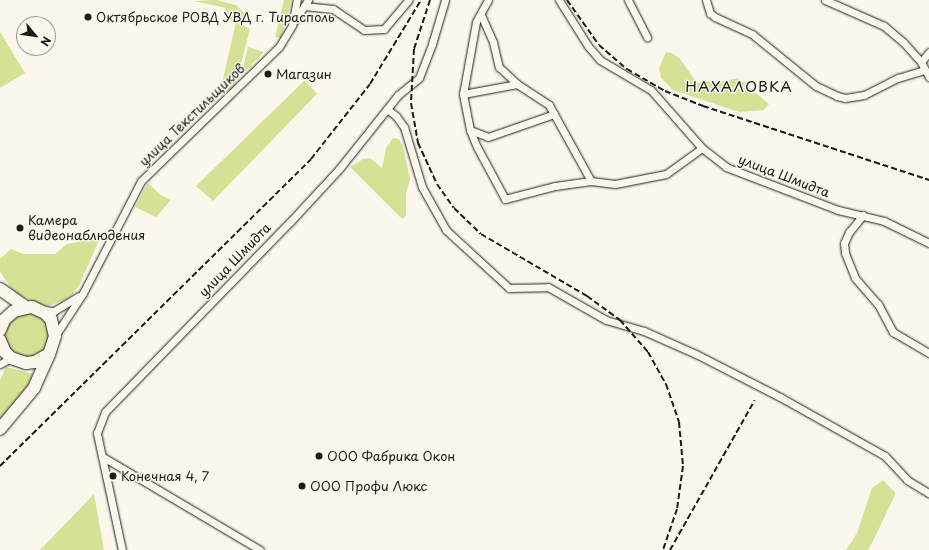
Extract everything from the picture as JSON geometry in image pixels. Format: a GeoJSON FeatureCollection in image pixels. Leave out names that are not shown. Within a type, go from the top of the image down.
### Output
{"type":"FeatureCollection","features":[{"type":"Feature","properties":{"kind":"main road"},"geometry":{"type":"LineString","coordinates":[[0,289],[51,320],[56,336],[34,388],[0,429]]}},
{"type":"Feature","properties":{"kind":"main road"},"geometry":{"type":"LineString","coordinates":[[0,326],[14,311],[32,308]]}},
{"type":"Feature","properties":{"kind":"main road"},"geometry":{"type":"LineString","coordinates":[[0,345],[5,361],[26,363],[42,359],[49,354]]}},
{"type":"Feature","properties":{"kind":"street","name":"улица Текстильщиков"},"geometry":{"type":"LineString","coordinates":[[56,336],[83,293],[141,181],[271,55],[292,25],[297,0]]}},
{"type":"Feature","properties":{"kind":"street"},"geometry":{"type":"LineString","coordinates":[[292,25],[306,3],[333,10],[364,30],[384,29],[408,0]]}},
{"type":"Feature","properties":{"kind":"street","name":"улица Шмидта"},"geometry":{"type":"LineString","coordinates":[[122,550],[97,433],[105,412],[290,222],[339,169],[398,95],[421,75],[445,0]]}},
{"type":"Feature","properties":{"kind":"street"},"geometry":{"type":"LineString","coordinates":[[488,0],[476,22],[463,94],[470,130],[488,170],[505,199],[555,186],[591,181],[615,184],[666,174],[702,148]]}},
{"type":"Feature","properties":{"kind":"street","name":"улица Шмидта"},"geometry":{"type":"LineString","coordinates":[[560,0],[588,46],[600,60],[651,90],[702,148],[726,167],[838,210],[894,225],[929,242]]}},
{"type":"Feature","properties":{"kind":"street"},"geometry":{"type":"LineString","coordinates":[[628,0],[647,37]]}},
{"type":"Feature","properties":{"kind":"street"},"geometry":{"type":"LineString","coordinates":[[706,0],[710,13],[715,17],[752,34],[813,83],[837,96],[859,96],[898,78],[924,70]]}},
{"type":"Feature","properties":{"kind":"street"},"geometry":{"type":"LineString","coordinates":[[824,0],[884,26],[904,43],[921,62],[929,77]]}},
{"type":"Feature","properties":{"kind":"street"},"geometry":{"type":"LineString","coordinates":[[481,15],[493,42],[499,67],[517,84],[549,105],[591,181]]}},
{"type":"Feature","properties":{"kind":"street"},"geometry":{"type":"LineString","coordinates":[[921,62],[929,52]]}},
{"type":"Feature","properties":{"kind":"street"},"geometry":{"type":"LineString","coordinates":[[463,94],[517,84]]}},
{"type":"Feature","properties":{"kind":"street"},"geometry":{"type":"LineString","coordinates":[[387,109],[396,116],[404,127],[422,187],[446,230],[508,288],[548,287],[606,320],[644,331],[696,354],[780,397],[885,456],[907,480],[929,493]]}},
{"type":"Feature","properties":{"kind":"street"},"geometry":{"type":"LineString","coordinates":[[470,130],[488,137],[554,114]]}},
{"type":"Feature","properties":{"kind":"street"},"geometry":{"type":"LineString","coordinates":[[863,216],[849,232],[844,243],[845,253],[855,278],[878,304],[893,332],[929,353]]}},
{"type":"Feature","properties":{"kind":"street"},"geometry":{"type":"LineString","coordinates":[[32,308],[54,311],[83,293]]}},
{"type":"Feature","properties":{"kind":"street"},"geometry":{"type":"LineString","coordinates":[[103,457],[260,550]]}},
{"type":"Feature","properties":{"kind":"green space"},"geometry":{"type":"Polygon","coordinates":[[[216,0],[236,5],[245,14],[242,25],[250,29],[234,91],[221,88],[236,22],[224,19],[226,8],[194,1],[216,0]]]}},
{"type":"Feature","properties":{"kind":"green space"},"geometry":{"type":"Polygon","coordinates":[[[284,0],[292,0],[281,38],[275,37],[284,0]]]}},
{"type":"Feature","properties":{"kind":"green space"},"geometry":{"type":"Polygon","coordinates":[[[0,32],[25,73],[0,88],[0,32]]]}},
{"type":"Feature","properties":{"kind":"green space"},"geometry":{"type":"Polygon","coordinates":[[[248,47],[264,52],[241,76],[248,47]]]}},
{"type":"Feature","properties":{"kind":"green space"},"geometry":{"type":"Polygon","coordinates":[[[666,52],[672,53],[680,59],[697,83],[708,81],[715,83],[738,78],[769,104],[764,110],[739,112],[673,90],[661,78],[659,68],[666,52]]]}},
{"type":"Feature","properties":{"kind":"green space"},"geometry":{"type":"Polygon","coordinates":[[[305,80],[317,94],[213,201],[196,186],[305,80]]]}},
{"type":"Feature","properties":{"kind":"green space"},"geometry":{"type":"Polygon","coordinates":[[[393,138],[399,139],[403,146],[410,179],[406,194],[406,216],[402,219],[350,167],[363,159],[370,158],[382,168],[386,148],[393,138]]]}},
{"type":"Feature","properties":{"kind":"green space"},"geometry":{"type":"Polygon","coordinates":[[[148,183],[161,195],[171,200],[156,217],[135,207],[148,183]]]}},
{"type":"Feature","properties":{"kind":"green space"},"geometry":{"type":"Polygon","coordinates":[[[100,238],[80,284],[73,294],[62,301],[48,306],[32,301],[14,292],[0,272],[0,259],[11,249],[23,254],[55,254],[67,244],[100,238]]]}},
{"type":"Feature","properties":{"kind":"green space"},"geometry":{"type":"Polygon","coordinates":[[[23,312],[31,312],[40,316],[46,322],[50,335],[46,348],[40,354],[31,358],[23,358],[14,354],[8,348],[4,339],[4,331],[8,322],[14,316],[23,312]]]}},
{"type":"Feature","properties":{"kind":"green space"},"geometry":{"type":"Polygon","coordinates":[[[6,367],[34,374],[31,386],[0,421],[0,380],[6,367]]]}},
{"type":"Feature","properties":{"kind":"green space"},"geometry":{"type":"Polygon","coordinates":[[[883,480],[896,493],[874,539],[868,550],[846,550],[857,533],[872,488],[883,480]]]}},
{"type":"Feature","properties":{"kind":"green space"},"geometry":{"type":"Polygon","coordinates":[[[94,494],[104,550],[40,550],[94,494]]]}},
{"type":"Feature","properties":{"kind":"railway"},"geometry":{"type":"LineString","coordinates":[[0,466],[311,159],[370,84],[421,0]]}},
{"type":"Feature","properties":{"kind":"railway"},"geometry":{"type":"LineString","coordinates":[[430,0],[414,49],[411,103],[418,143],[437,184],[454,208],[481,234],[587,296],[620,320],[648,352],[666,384],[679,422],[683,466],[677,509],[663,550]]}},
{"type":"Feature","properties":{"kind":"railway"},"geometry":{"type":"LineString","coordinates":[[567,0],[599,45],[627,69],[665,91],[703,106],[929,180]]}},
{"type":"Feature","properties":{"kind":"railway"},"geometry":{"type":"LineString","coordinates":[[670,550],[755,400]]}},
{"type":"Feature","properties":{"kind":"place","name":"Октябрьское РОВД УВД г. Тирасполь"},"geometry":{"type":"Point","coordinates":[88,17]}},
{"type":"Feature","properties":{"kind":"place","name":"Магазин"},"geometry":{"type":"Point","coordinates":[268,74]}},
{"type":"Feature","properties":{"kind":"place","name":"Камера видеонаблюдения"},"geometry":{"type":"Point","coordinates":[20,228]}},
{"type":"Feature","properties":{"kind":"place","name":"ООО Фабрика Окон"},"geometry":{"type":"Point","coordinates":[319,456]}},
{"type":"Feature","properties":{"kind":"place","name":"Конечная 4, 7"},"geometry":{"type":"Point","coordinates":[113,476]}},
{"type":"Feature","properties":{"kind":"place","name":"ООО Профи Люкс"},"geometry":{"type":"Point","coordinates":[302,486]}},
{"type":"Feature","properties":{"kind":"district","name":"НАХАЛОВКА"},"geometry":{"type":"Point","coordinates":[739,86]}}]}
